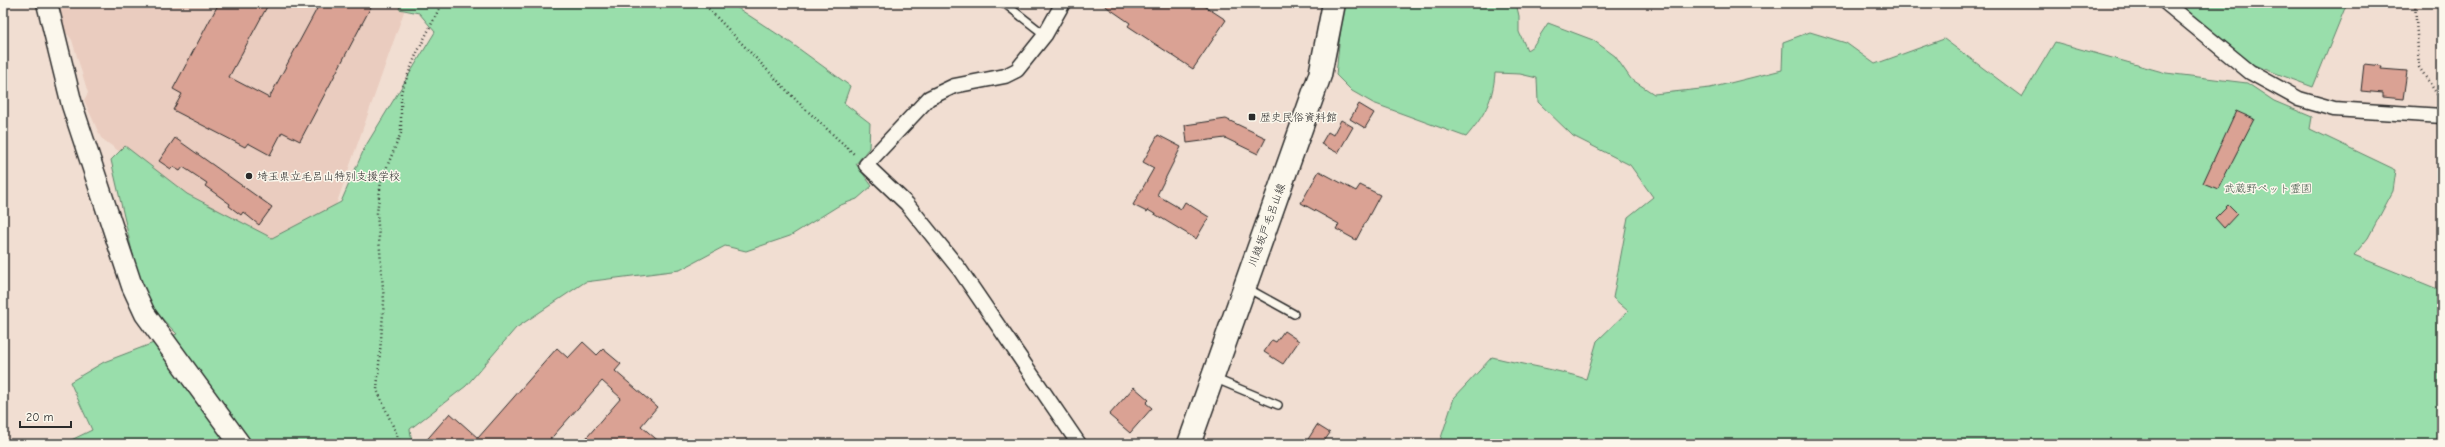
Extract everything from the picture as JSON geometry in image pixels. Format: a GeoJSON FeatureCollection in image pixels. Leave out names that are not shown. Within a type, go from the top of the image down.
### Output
{"type":"FeatureCollection","features":[{"type":"Feature","properties":{"kind":"main road","name":"川越坂戸毛呂山線"},"geometry":{"type":"LineString","coordinates":[[1189,444],[1320,75],[1334,3]]}},
{"type":"Feature","properties":{"kind":"street"},"geometry":{"type":"LineString","coordinates":[[47,3],[72,105],[132,286],[145,314],[240,444]]}},
{"type":"Feature","properties":{"kind":"street"},"geometry":{"type":"LineString","coordinates":[[1063,3],[1045,35],[1017,70],[1005,76],[954,86],[929,98],[866,165],[907,204],[960,270],[1079,444]]}},
{"type":"Feature","properties":{"kind":"street"},"geometry":{"type":"LineString","coordinates":[[2166,3],[2250,72],[2299,99],[2334,109],[2442,116]]}},
{"type":"Feature","properties":{"kind":"lane"},"geometry":{"type":"LineString","coordinates":[[1004,3],[1045,35]]}},
{"type":"Feature","properties":{"kind":"lane"},"geometry":{"type":"LineString","coordinates":[[1245,286],[1294,314]]}},
{"type":"Feature","properties":{"kind":"lane"},"geometry":{"type":"LineString","coordinates":[[1212,377],[1278,406]]}},
{"type":"Feature","properties":{"kind":"path"},"geometry":{"type":"LineString","coordinates":[[401,444],[377,390],[384,301],[377,213],[381,181],[401,133],[401,92],[416,54],[442,3]]}},
{"type":"Feature","properties":{"kind":"path"},"geometry":{"type":"LineString","coordinates":[[703,3],[798,102],[866,165]]}},
{"type":"Feature","properties":{"kind":"path"},"geometry":{"type":"LineString","coordinates":[[2415,3],[2419,67],[2442,102]]}},
{"type":"Feature","properties":{"kind":"shaded area","name":"埼玉県立毛呂山特別支援学校"},"geometry":{"type":"Polygon","coordinates":[[[59,3],[407,3],[329,225],[283,289],[204,214],[101,138],[84,100],[88,93],[72,40],[65,31],[59,3]]]}},
{"type":"Feature","properties":{"kind":"green space"},"geometry":{"type":"Polygon","coordinates":[[[401,3],[730,3],[791,43],[850,86],[844,103],[870,123],[869,148],[856,164],[872,186],[857,199],[838,206],[790,236],[746,251],[725,246],[680,270],[585,282],[516,328],[466,386],[410,429],[412,444],[63,444],[92,430],[70,382],[104,362],[177,334],[143,299],[111,160],[125,146],[187,194],[272,238],[341,202],[365,147],[435,32],[419,13],[399,9],[401,3]]]}},
{"type":"Feature","properties":{"kind":"green space","name":"武蔵野ペット霊園"},"geometry":{"type":"Polygon","coordinates":[[[1343,3],[1516,3],[1519,16],[1519,32],[1527,50],[1533,46],[1548,23],[1593,40],[1615,56],[1631,79],[1654,94],[1710,88],[1782,70],[1783,42],[1810,32],[1846,43],[1875,64],[1944,39],[2022,97],[2055,42],[2166,73],[2247,83],[2274,101],[2312,117],[2310,129],[2396,170],[2393,191],[2368,238],[2354,255],[2435,288],[2442,289],[2442,444],[1439,444],[1454,398],[1492,357],[1563,372],[1586,379],[1597,341],[1628,311],[1613,298],[1628,217],[1653,197],[1630,165],[1573,136],[1538,102],[1537,78],[1520,74],[1495,73],[1490,100],[1483,115],[1466,137],[1373,103],[1352,91],[1336,75],[1343,3]]]}},
{"type":"Feature","properties":{"kind":"green space"},"geometry":{"type":"Polygon","coordinates":[[[2174,3],[2347,3],[2313,87],[2243,61],[2174,3]]]}},
{"type":"Feature","properties":{"kind":"building"},"geometry":{"type":"Polygon","coordinates":[[[219,3],[269,3],[229,77],[269,98],[320,3],[373,3],[300,141],[282,132],[270,155],[248,143],[245,147],[173,110],[182,94],[173,89],[219,3]]]}},
{"type":"Feature","properties":{"kind":"building"},"geometry":{"type":"Polygon","coordinates":[[[1101,3],[1200,3],[1226,20],[1193,69],[1128,26],[1130,23],[1101,3]]]}},
{"type":"Feature","properties":{"kind":"building"},"geometry":{"type":"Polygon","coordinates":[[[2364,64],[2382,66],[2381,69],[2407,71],[2403,99],[2383,97],[2383,93],[2361,91],[2364,64]]]}},
{"type":"Feature","properties":{"kind":"building"},"geometry":{"type":"Polygon","coordinates":[[[1359,104],[1374,113],[1365,128],[1350,119],[1359,104]]]}},
{"type":"Feature","properties":{"kind":"building"},"geometry":{"type":"Polygon","coordinates":[[[2236,111],[2254,119],[2218,189],[2203,183],[2236,111]]]}},
{"type":"Feature","properties":{"kind":"building"},"geometry":{"type":"Polygon","coordinates":[[[1226,119],[1266,138],[1258,154],[1225,138],[1187,143],[1185,125],[1226,119]]]}},
{"type":"Feature","properties":{"kind":"building"},"geometry":{"type":"Polygon","coordinates":[[[1341,120],[1353,127],[1338,153],[1321,144],[1328,132],[1333,135],[1341,120]]]}},
{"type":"Feature","properties":{"kind":"building"},"geometry":{"type":"Polygon","coordinates":[[[1158,135],[1181,147],[1157,195],[1181,209],[1185,202],[1209,217],[1196,239],[1148,210],[1147,212],[1133,205],[1154,168],[1143,162],[1158,135]]]}},
{"type":"Feature","properties":{"kind":"building"},"geometry":{"type":"Polygon","coordinates":[[[175,138],[272,207],[259,225],[243,212],[241,215],[229,206],[230,204],[205,186],[207,183],[183,167],[180,171],[173,167],[171,169],[159,161],[175,138]]]}},
{"type":"Feature","properties":{"kind":"building"},"geometry":{"type":"Polygon","coordinates":[[[1319,171],[1356,191],[1360,185],[1380,195],[1356,240],[1336,229],[1339,224],[1301,203],[1319,171]]]}},
{"type":"Feature","properties":{"kind":"building"},"geometry":{"type":"Polygon","coordinates":[[[2228,205],[2237,214],[2224,228],[2215,218],[2228,205]]]}},
{"type":"Feature","properties":{"kind":"building"},"geometry":{"type":"Polygon","coordinates":[[[1284,331],[1299,341],[1283,364],[1264,352],[1272,340],[1276,342],[1284,331]]]}},
{"type":"Feature","properties":{"kind":"building"},"geometry":{"type":"Polygon","coordinates":[[[583,342],[597,355],[603,349],[621,364],[615,371],[657,407],[641,426],[662,444],[581,444],[621,398],[602,381],[546,444],[423,444],[450,413],[478,438],[557,348],[568,358],[583,342]]]}},
{"type":"Feature","properties":{"kind":"building"},"geometry":{"type":"Polygon","coordinates":[[[1134,387],[1149,400],[1146,403],[1152,408],[1130,433],[1109,415],[1134,387]]]}},
{"type":"Feature","properties":{"kind":"building"},"geometry":{"type":"Polygon","coordinates":[[[1317,425],[1330,433],[1322,444],[1305,444],[1317,425]]]}},
{"type":"Feature","properties":{"kind":"place","name":"歴史民俗資料館"},"geometry":{"type":"Point","coordinates":[1252,117]}},
{"type":"Feature","properties":{"kind":"place","name":"埼玉県立毛呂山特別支援学校"},"geometry":{"type":"Point","coordinates":[249,176]}}]}
